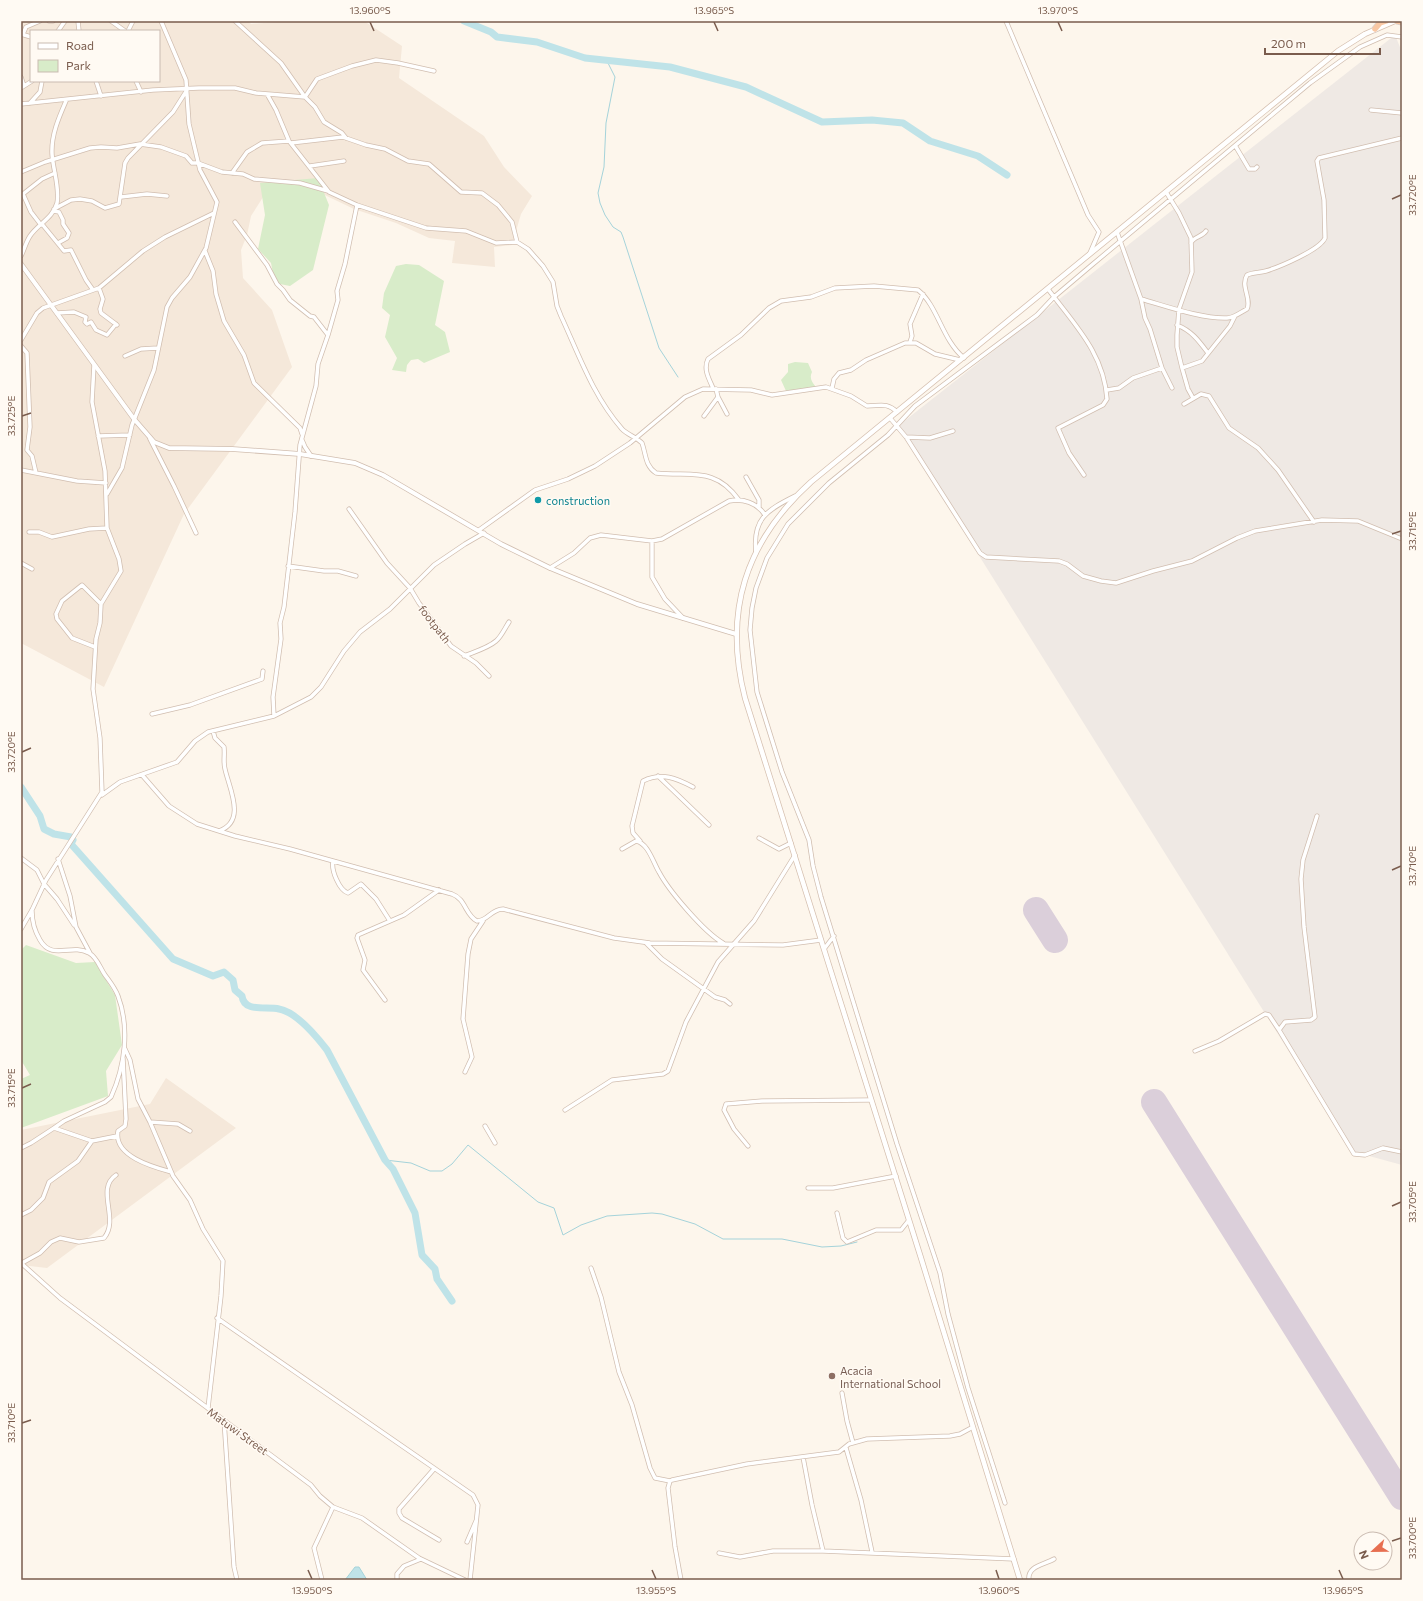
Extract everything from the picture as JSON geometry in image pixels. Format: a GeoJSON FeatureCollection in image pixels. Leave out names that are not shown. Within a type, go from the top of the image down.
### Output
{"type":"FeatureCollection","features":[{"type":"Feature","properties":{"kind":"highway"},"geometry":{"type":"LineString","coordinates":[[1375,29],[1386,21]]}},
{"type":"Feature","properties":{"kind":"highway"},"geometry":{"type":"LineString","coordinates":[[1396,21],[1402,22]]}},
{"type":"Feature","properties":{"kind":"main road"},"geometry":{"type":"LineString","coordinates":[[1020,1580],[910,1220],[745,698],[737,658],[736,634],[742,593],[756,553],[771,526],[795,496],[1338,51],[1375,29],[1396,21]]}},
{"type":"Feature","properties":{"kind":"street"},"geometry":{"type":"LineString","coordinates":[[22,34],[26,27],[34,22],[40,21]]}},
{"type":"Feature","properties":{"kind":"street"},"geometry":{"type":"LineString","coordinates":[[59,30],[64,21]]}},
{"type":"Feature","properties":{"kind":"street"},"geometry":{"type":"LineString","coordinates":[[111,21],[124,30]]}},
{"type":"Feature","properties":{"kind":"street"},"geometry":{"type":"LineString","coordinates":[[127,30],[133,21]]}},
{"type":"Feature","properties":{"kind":"street"},"geometry":{"type":"LineString","coordinates":[[161,21],[185,76],[188,89],[189,124],[202,177],[217,202],[205,252],[213,271],[216,294],[224,321],[244,355],[254,383],[300,428],[305,447],[311,456]]}},
{"type":"Feature","properties":{"kind":"street"},"geometry":{"type":"LineString","coordinates":[[235,21],[280,63],[305,97],[312,102],[324,122],[342,133],[346,138]]}},
{"type":"Feature","properties":{"kind":"street"},"geometry":{"type":"LineString","coordinates":[[1006,21],[1088,215],[1106,242]]}},
{"type":"Feature","properties":{"kind":"street"},"geometry":{"type":"LineString","coordinates":[[1004,1504],[948,1314],[940,1273],[897,1144],[834,936],[813,866],[809,840],[782,772],[757,692],[750,630],[756,588],[767,558],[788,524],[829,483],[898,426],[915,406],[1036,316],[1054,297],[1310,83],[1360,47],[1387,35],[1402,36]]}},
{"type":"Feature","properties":{"kind":"street"},"geometry":{"type":"LineString","coordinates":[[305,97],[317,80],[352,66],[376,60],[434,71]]}},
{"type":"Feature","properties":{"kind":"street"},"geometry":{"type":"LineString","coordinates":[[21,77],[22,87]]}},
{"type":"Feature","properties":{"kind":"street"},"geometry":{"type":"LineString","coordinates":[[29,103],[38,96],[42,88],[42,82]]}},
{"type":"Feature","properties":{"kind":"street"},"geometry":{"type":"LineString","coordinates":[[96,82],[101,96]]}},
{"type":"Feature","properties":{"kind":"street"},"geometry":{"type":"LineString","coordinates":[[136,82],[141,92]]}},
{"type":"Feature","properties":{"kind":"street"},"geometry":{"type":"LineString","coordinates":[[21,104],[141,92],[188,89],[235,88],[267,94],[305,97]]}},
{"type":"Feature","properties":{"kind":"street"},"geometry":{"type":"LineString","coordinates":[[21,256],[30,236],[54,210],[76,199],[92,201],[102,207],[108,208],[119,204],[121,197],[120,186],[125,163],[140,144],[173,112],[188,89]]}},
{"type":"Feature","properties":{"kind":"street"},"geometry":{"type":"LineString","coordinates":[[267,94],[276,110],[290,142],[329,192]]}},
{"type":"Feature","properties":{"kind":"street"},"geometry":{"type":"LineString","coordinates":[[54,210],[58,194],[53,159],[53,142],[59,118],[66,100]]}},
{"type":"Feature","properties":{"kind":"street"},"geometry":{"type":"LineString","coordinates":[[1371,110],[1402,113]]}},
{"type":"Feature","properties":{"kind":"street"},"geometry":{"type":"LineString","coordinates":[[232,173],[247,152],[262,143],[290,142],[334,137],[346,138],[366,145],[392,151],[408,160],[429,164],[461,192],[485,194],[498,205],[512,222],[517,242],[537,258],[553,282],[557,306],[590,383],[616,421],[628,434],[642,443],[646,459],[653,471],[659,473],[696,475],[719,480],[726,484],[738,500]]}},
{"type":"Feature","properties":{"kind":"street"},"geometry":{"type":"LineString","coordinates":[[1141,299],[1202,316],[1227,318],[1235,316],[1248,307],[1245,291],[1245,278],[1247,275],[1265,272],[1303,255],[1323,242],[1325,238],[1324,200],[1317,161],[1319,158],[1402,138]]}},
{"type":"Feature","properties":{"kind":"street"},"geometry":{"type":"LineString","coordinates":[[22,170],[53,159],[96,147],[117,148],[140,144],[160,147],[186,156],[192,163],[198,163],[222,172],[260,180],[300,182],[329,192],[357,205],[426,228],[466,231],[496,243],[517,242]]}},
{"type":"Feature","properties":{"kind":"street"},"geometry":{"type":"LineString","coordinates":[[1236,147],[1249,169],[1255,169],[1257,167]]}},
{"type":"Feature","properties":{"kind":"street"},"geometry":{"type":"LineString","coordinates":[[310,166],[344,161]]}},
{"type":"Feature","properties":{"kind":"street"},"geometry":{"type":"LineString","coordinates":[[55,173],[42,178],[23,194],[31,212],[41,225],[64,251],[72,250],[86,280],[93,290]]}},
{"type":"Feature","properties":{"kind":"street"},"geometry":{"type":"LineString","coordinates":[[1166,192],[1190,235],[1192,272],[1179,309],[1177,348],[1188,389],[1193,398]]}},
{"type":"Feature","properties":{"kind":"street"},"geometry":{"type":"LineString","coordinates":[[121,197],[147,194],[168,196]]}},
{"type":"Feature","properties":{"kind":"street"},"geometry":{"type":"LineString","coordinates":[[274,716],[273,697],[281,639],[280,623],[284,608],[302,437],[316,386],[318,364],[338,300],[337,291],[345,264],[357,205]]}},
{"type":"Feature","properties":{"kind":"street"},"geometry":{"type":"LineString","coordinates":[[54,210],[59,212],[63,220],[63,224],[69,233],[67,238],[58,243]]}},
{"type":"Feature","properties":{"kind":"street"},"geometry":{"type":"LineString","coordinates":[[21,340],[37,313],[42,308],[99,288],[143,251],[165,237],[214,213]]}},
{"type":"Feature","properties":{"kind":"street"},"geometry":{"type":"LineString","coordinates":[[235,222],[267,265],[275,283],[283,290],[290,300],[310,316],[314,317],[328,335]]}},
{"type":"Feature","properties":{"kind":"street"},"geometry":{"type":"LineString","coordinates":[[1191,244],[1194,238],[1203,236],[1206,231]]}},
{"type":"Feature","properties":{"kind":"street"},"geometry":{"type":"LineString","coordinates":[[1117,232],[1141,299],[1145,318],[1162,368],[1172,388]]}},
{"type":"Feature","properties":{"kind":"street"},"geometry":{"type":"LineString","coordinates":[[1089,256],[1100,234]]}},
{"type":"Feature","properties":{"kind":"street"},"geometry":{"type":"LineString","coordinates":[[107,494],[122,468],[134,419],[151,381],[167,307],[193,271],[206,248]]}},
{"type":"Feature","properties":{"kind":"street"},"geometry":{"type":"LineString","coordinates":[[21,264],[134,419],[150,438],[159,445],[175,449],[232,449],[300,454],[348,462],[369,468],[501,544],[550,568],[637,604],[736,634]]}},
{"type":"Feature","properties":{"kind":"street"},"geometry":{"type":"LineString","coordinates":[[727,414],[706,372],[706,363],[708,359],[741,335],[762,314],[777,302],[810,297],[834,288],[894,286],[916,289],[923,294],[951,345],[962,359]]}},
{"type":"Feature","properties":{"kind":"street"},"geometry":{"type":"LineString","coordinates":[[57,313],[78,313],[86,317],[85,322],[87,324],[91,322],[96,330],[108,335],[116,325],[101,313],[100,309],[103,299],[99,288]]}},
{"type":"Feature","properties":{"kind":"street"},"geometry":{"type":"LineString","coordinates":[[1048,289],[1096,354],[1103,372],[1107,399],[1103,404],[1058,428],[1069,453],[1084,476]]}},
{"type":"Feature","properties":{"kind":"street"},"geometry":{"type":"LineString","coordinates":[[910,342],[912,336],[910,324],[923,294]]}},
{"type":"Feature","properties":{"kind":"street"},"geometry":{"type":"LineString","coordinates":[[1182,368],[1202,361],[1230,326],[1235,316]]}},
{"type":"Feature","properties":{"kind":"street"},"geometry":{"type":"LineString","coordinates":[[1177,325],[1193,333],[1198,342],[1208,353]]}},
{"type":"Feature","properties":{"kind":"street"},"geometry":{"type":"LineString","coordinates":[[832,388],[834,379],[839,373],[851,370],[866,360],[910,342],[924,346],[936,354],[962,359]]}},
{"type":"Feature","properties":{"kind":"street"},"geometry":{"type":"LineString","coordinates":[[21,346],[27,353],[30,427],[27,450],[32,456],[36,473]]}},
{"type":"Feature","properties":{"kind":"street"},"geometry":{"type":"LineString","coordinates":[[124,356],[141,349],[158,348]]}},
{"type":"Feature","properties":{"kind":"street"},"geometry":{"type":"LineString","coordinates":[[94,365],[92,402],[106,483],[107,528],[119,559],[121,571],[101,604],[100,623],[95,647],[93,690],[102,762],[103,787],[101,796]]}},
{"type":"Feature","properties":{"kind":"street"},"geometry":{"type":"LineString","coordinates":[[1106,390],[1119,388],[1132,378],[1162,368]]}},
{"type":"Feature","properties":{"kind":"street"},"geometry":{"type":"LineString","coordinates":[[479,530],[535,490],[582,473],[636,438],[689,395],[706,388],[751,390],[772,395],[819,387],[832,388],[867,406],[879,404],[888,405],[897,412]]}},
{"type":"Feature","properties":{"kind":"street"},"geometry":{"type":"LineString","coordinates":[[1184,404],[1201,394],[1209,396],[1229,428],[1258,448],[1278,470],[1314,522]]}},
{"type":"Feature","properties":{"kind":"street"},"geometry":{"type":"LineString","coordinates":[[704,416],[718,397]]}},
{"type":"Feature","properties":{"kind":"street"},"geometry":{"type":"LineString","coordinates":[[890,418],[906,437],[955,516],[962,523],[982,556],[1058,561],[1067,564],[1083,576],[1101,581],[1119,582],[1192,561],[1237,538],[1255,531],[1331,519],[1358,521],[1402,538]]}},
{"type":"Feature","properties":{"kind":"street"},"geometry":{"type":"LineString","coordinates":[[906,437],[930,438],[953,431]]}},
{"type":"Feature","properties":{"kind":"street"},"geometry":{"type":"LineString","coordinates":[[98,436],[130,435]]}},
{"type":"Feature","properties":{"kind":"street"},"geometry":{"type":"LineString","coordinates":[[150,438],[196,533]]}},
{"type":"Feature","properties":{"kind":"street"},"geometry":{"type":"LineString","coordinates":[[21,470],[77,481],[106,483]]}},
{"type":"Feature","properties":{"kind":"street"},"geometry":{"type":"LineString","coordinates":[[746,477],[759,500],[759,507]]}},
{"type":"Feature","properties":{"kind":"street"},"geometry":{"type":"LineString","coordinates":[[756,553],[755,534],[765,515],[774,507],[795,496]]}},
{"type":"Feature","properties":{"kind":"street"},"geometry":{"type":"LineString","coordinates":[[550,568],[574,553],[588,539],[597,535],[652,541],[665,538],[721,504],[729,501],[738,500],[759,507],[765,515]]}},
{"type":"Feature","properties":{"kind":"street","name":"footpath"},"geometry":{"type":"LineString","coordinates":[[349,509],[387,564],[410,588],[415,598],[447,640],[464,656],[476,663],[489,676]]}},
{"type":"Feature","properties":{"kind":"street"},"geometry":{"type":"LineString","coordinates":[[29,532],[39,532],[52,537],[89,529],[107,528]]}},
{"type":"Feature","properties":{"kind":"street"},"geometry":{"type":"LineString","coordinates":[[21,929],[58,859],[101,796],[120,782],[176,762],[198,738],[213,731],[274,716],[302,703],[316,692],[354,639],[390,609],[410,588],[438,563],[484,533]]}},
{"type":"Feature","properties":{"kind":"street"},"geometry":{"type":"LineString","coordinates":[[652,541],[652,577],[665,599],[686,620]]}},
{"type":"Feature","properties":{"kind":"street"},"geometry":{"type":"LineString","coordinates":[[21,563],[32,569]]}},
{"type":"Feature","properties":{"kind":"street"},"geometry":{"type":"LineString","coordinates":[[288,566],[324,571],[338,570],[356,576]]}},
{"type":"Feature","properties":{"kind":"street"},"geometry":{"type":"LineString","coordinates":[[95,647],[72,638],[57,619],[56,614],[62,600],[82,585],[101,604]]}},
{"type":"Feature","properties":{"kind":"street"},"geometry":{"type":"LineString","coordinates":[[464,656],[480,651],[496,641],[508,622]]}},
{"type":"Feature","properties":{"kind":"street"},"geometry":{"type":"LineString","coordinates":[[152,714],[190,704],[262,679],[263,671]]}},
{"type":"Feature","properties":{"kind":"street"},"geometry":{"type":"LineString","coordinates":[[213,731],[215,738],[224,747],[225,770],[234,801],[231,822],[228,826],[218,831]]}},
{"type":"Feature","properties":{"kind":"street"},"geometry":{"type":"LineString","coordinates":[[142,775],[158,795],[178,814],[197,824],[218,831],[439,890],[460,898],[473,919],[480,922],[484,920]]}},
{"type":"Feature","properties":{"kind":"street"},"geometry":{"type":"LineString","coordinates":[[658,776],[709,825]]}},
{"type":"Feature","properties":{"kind":"street"},"geometry":{"type":"LineString","coordinates":[[693,787],[670,776],[658,776],[643,781],[632,826],[633,833],[646,848],[671,892],[723,944]]}},
{"type":"Feature","properties":{"kind":"street"},"geometry":{"type":"LineString","coordinates":[[1279,1030],[1285,1022],[1306,1021],[1315,1017],[1304,927],[1301,879],[1303,860],[1317,816]]}},
{"type":"Feature","properties":{"kind":"street"},"geometry":{"type":"LineString","coordinates":[[759,838],[779,849],[791,843]]}},
{"type":"Feature","properties":{"kind":"street"},"geometry":{"type":"LineString","coordinates":[[622,849],[636,841],[640,842]]}},
{"type":"Feature","properties":{"kind":"street"},"geometry":{"type":"LineString","coordinates":[[565,1110],[612,1080],[667,1072],[686,1022],[718,962],[754,921],[795,856]]}},
{"type":"Feature","properties":{"kind":"street"},"geometry":{"type":"LineString","coordinates":[[21,858],[36,870],[44,884],[57,899],[76,927],[90,954],[98,962],[117,994],[121,1006],[125,1034],[125,1049],[111,1097],[105,1102],[64,1121],[21,1148]]}},
{"type":"Feature","properties":{"kind":"street"},"geometry":{"type":"LineString","coordinates":[[58,859],[70,896],[76,927]]}},
{"type":"Feature","properties":{"kind":"street"},"geometry":{"type":"LineString","coordinates":[[332,861],[335,876],[346,892],[348,893],[361,884],[376,899],[390,921]]}},
{"type":"Feature","properties":{"kind":"street"},"geometry":{"type":"LineString","coordinates":[[385,1000],[363,970],[365,960],[357,938],[359,933],[397,919],[439,890]]}},
{"type":"Feature","properties":{"kind":"street"},"geometry":{"type":"LineString","coordinates":[[465,1072],[472,1057],[463,1019],[468,954],[471,939],[484,920],[494,910],[503,909],[614,938],[646,942],[783,945],[821,940]]}},
{"type":"Feature","properties":{"kind":"street"},"geometry":{"type":"LineString","coordinates":[[32,910],[34,927],[45,948],[53,951],[78,950],[90,954]]}},
{"type":"Feature","properties":{"kind":"street"},"geometry":{"type":"LineString","coordinates":[[824,949],[834,936]]}},
{"type":"Feature","properties":{"kind":"street"},"geometry":{"type":"LineString","coordinates":[[646,942],[662,959],[704,990],[730,1004]]}},
{"type":"Feature","properties":{"kind":"street"},"geometry":{"type":"LineString","coordinates":[[1195,1051],[1219,1041],[1265,1014],[1269,1015],[1354,1154],[1364,1155],[1383,1148],[1402,1152]]}},
{"type":"Feature","properties":{"kind":"street"},"geometry":{"type":"LineString","coordinates":[[125,1049],[130,1060],[138,1099],[150,1122],[171,1172],[190,1200],[203,1229],[222,1258],[221,1296],[208,1408]]}},
{"type":"Feature","properties":{"kind":"street"},"geometry":{"type":"LineString","coordinates":[[123,1055],[126,1119],[125,1126],[118,1131],[117,1136],[120,1146],[128,1154],[149,1165],[171,1172]]}},
{"type":"Feature","properties":{"kind":"street"},"geometry":{"type":"LineString","coordinates":[[748,1146],[728,1121],[723,1108],[727,1103],[762,1101],[871,1100]]}},
{"type":"Feature","properties":{"kind":"street"},"geometry":{"type":"LineString","coordinates":[[150,1122],[178,1124],[190,1131]]}},
{"type":"Feature","properties":{"kind":"street"},"geometry":{"type":"LineString","coordinates":[[484,1126],[495,1143]]}},
{"type":"Feature","properties":{"kind":"street"},"geometry":{"type":"LineString","coordinates":[[54,1128],[92,1141],[117,1136]]}},
{"type":"Feature","properties":{"kind":"street"},"geometry":{"type":"LineString","coordinates":[[21,1215],[31,1210],[43,1198],[48,1182],[78,1161],[92,1141]]}},
{"type":"Feature","properties":{"kind":"street"},"geometry":{"type":"LineString","coordinates":[[21,1263],[40,1253],[51,1242],[60,1238],[79,1242],[104,1238],[109,1230],[110,1223],[108,1185],[112,1178],[116,1175]]}},
{"type":"Feature","properties":{"kind":"street"},"geometry":{"type":"LineString","coordinates":[[808,1188],[833,1188],[896,1176]]}},
{"type":"Feature","properties":{"kind":"street"},"geometry":{"type":"LineString","coordinates":[[837,1213],[843,1238],[847,1242],[876,1230],[901,1230],[910,1220]]}},
{"type":"Feature","properties":{"kind":"street","name":"Matuwi Street"},"geometry":{"type":"LineString","coordinates":[[21,1263],[60,1298],[311,1485],[320,1496],[334,1507],[362,1518],[421,1559],[466,1580]]}},
{"type":"Feature","properties":{"kind":"street"},"geometry":{"type":"LineString","coordinates":[[591,1268],[601,1296],[619,1372],[632,1405],[650,1468],[655,1478],[670,1481],[675,1478],[747,1464],[839,1452],[853,1443],[867,1439],[950,1436],[973,1428]]}},
{"type":"Feature","properties":{"kind":"street"},"geometry":{"type":"LineString","coordinates":[[218,1318],[473,1495],[478,1505],[478,1518],[470,1580]]}},
{"type":"Feature","properties":{"kind":"street"},"geometry":{"type":"LineString","coordinates":[[842,1393],[853,1443]]}},
{"type":"Feature","properties":{"kind":"street"},"geometry":{"type":"LineString","coordinates":[[224,1420],[234,1567],[237,1580]]}},
{"type":"Feature","properties":{"kind":"street"},"geometry":{"type":"LineString","coordinates":[[846,1448],[861,1500],[872,1552]]}},
{"type":"Feature","properties":{"kind":"street"},"geometry":{"type":"LineString","coordinates":[[803,1457],[823,1551]]}},
{"type":"Feature","properties":{"kind":"street"},"geometry":{"type":"LineString","coordinates":[[434,1469],[399,1509],[399,1513],[402,1518],[439,1540]]}},
{"type":"Feature","properties":{"kind":"street"},"geometry":{"type":"LineString","coordinates":[[670,1481],[668,1488],[673,1532],[681,1580]]}},
{"type":"Feature","properties":{"kind":"street"},"geometry":{"type":"LineString","coordinates":[[322,1580],[314,1548],[334,1507]]}},
{"type":"Feature","properties":{"kind":"street"},"geometry":{"type":"LineString","coordinates":[[467,1542],[478,1518]]}},
{"type":"Feature","properties":{"kind":"street"},"geometry":{"type":"LineString","coordinates":[[719,1553],[740,1557],[773,1551],[823,1551],[1014,1559]]}},
{"type":"Feature","properties":{"kind":"street"},"geometry":{"type":"LineString","coordinates":[[397,1580],[397,1574],[404,1566],[421,1559]]}},
{"type":"Feature","properties":{"kind":"street"},"geometry":{"type":"LineString","coordinates":[[1029,1580],[1028,1574],[1032,1569],[1044,1565],[1054,1559]]}},
{"type":"Feature","properties":{"kind":"shaded area"},"geometry":{"type":"Polygon","coordinates":[[[21,21],[248,21],[251,24],[290,21],[364,21],[402,46],[399,78],[484,136],[504,167],[532,196],[521,214],[512,245],[494,247],[495,267],[452,263],[455,241],[429,238],[396,223],[354,209],[310,188],[265,194],[251,216],[247,235],[241,250],[243,278],[272,310],[292,367],[184,514],[104,687],[21,643],[21,21]]]}},
{"type":"Feature","properties":{"kind":"shaded area"},"geometry":{"type":"Polygon","coordinates":[[[1395,35],[1402,52],[1402,1165],[1351,1151],[898,426],[1395,35]]]}},
{"type":"Feature","properties":{"kind":"shaded area"},"geometry":{"type":"Polygon","coordinates":[[[166,1078],[236,1128],[47,1268],[21,1265],[21,1130],[150,1104],[166,1078]]]}},
{"type":"Feature","properties":{"kind":"green space"},"geometry":{"type":"Polygon","coordinates":[[[318,178],[329,205],[313,270],[290,286],[275,283],[271,263],[258,249],[265,215],[260,183],[318,178]]]}},
{"type":"Feature","properties":{"kind":"green space"},"geometry":{"type":"Polygon","coordinates":[[[406,264],[419,265],[444,281],[435,325],[445,332],[450,352],[424,363],[418,359],[411,360],[407,365],[406,372],[392,370],[397,358],[385,337],[390,315],[382,308],[384,293],[396,266],[406,264]]]}},
{"type":"Feature","properties":{"kind":"green space"},"geometry":{"type":"Polygon","coordinates":[[[795,362],[808,363],[812,372],[811,380],[816,387],[786,391],[781,380],[788,372],[788,364],[795,362]]]}},
{"type":"Feature","properties":{"kind":"green space"},"geometry":{"type":"Polygon","coordinates":[[[26,945],[76,963],[95,962],[115,995],[122,1045],[106,1071],[108,1096],[21,1128],[21,1079],[30,1075],[21,1060],[21,950],[26,945]]]}},
{"type":"Feature","properties":{"kind":"water"},"geometry":{"type":"Polygon","coordinates":[[[355,1567],[359,1567],[367,1580],[345,1580],[355,1567]]]}},
{"type":"Feature","properties":{"kind":"waterway"},"geometry":{"type":"LineString","coordinates":[[464,21],[491,32],[497,37],[537,42],[585,58],[670,67],[746,87],[822,122],[872,120],[903,123],[930,141],[978,156],[1007,175]]}},
{"type":"Feature","properties":{"kind":"waterway"},"geometry":{"type":"LineString","coordinates":[[607,61],[615,77],[606,123],[604,167],[598,193],[600,203],[605,215],[613,227],[621,232],[659,348],[678,377]]}},
{"type":"Feature","properties":{"kind":"waterway"},"geometry":{"type":"LineString","coordinates":[[21,787],[40,816],[44,829],[54,834],[71,837]]}},
{"type":"Feature","properties":{"kind":"waterway"},"geometry":{"type":"LineString","coordinates":[[73,840],[71,844],[173,959],[213,976],[224,972],[233,980],[235,990],[242,996],[247,1005],[257,1008],[274,1008],[286,1011],[306,1026],[323,1045],[385,1160],[393,1169],[415,1213],[422,1255],[435,1269],[437,1279],[452,1301]]}},
{"type":"Feature","properties":{"kind":"waterway"},"geometry":{"type":"LineString","coordinates":[[385,1160],[411,1163],[430,1171],[442,1171],[452,1164],[468,1145],[538,1202],[554,1208],[563,1235],[581,1225],[607,1216],[652,1213],[662,1214],[695,1224],[723,1239],[782,1239],[822,1247],[841,1246],[857,1242]]}},
{"type":"Feature","properties":{"kind":"runway"},"geometry":{"type":"LineString","coordinates":[[1036,910],[1055,940]]}},
{"type":"Feature","properties":{"kind":"runway"},"geometry":{"type":"LineString","coordinates":[[1154,1102],[1402,1497]]}},
{"type":"Feature","properties":{"kind":"place","name":"construction"},"geometry":{"type":"Point","coordinates":[538,500]}},
{"type":"Feature","properties":{"kind":"place","name":"Acacia International School"},"geometry":{"type":"Point","coordinates":[832,1376]}}]}
